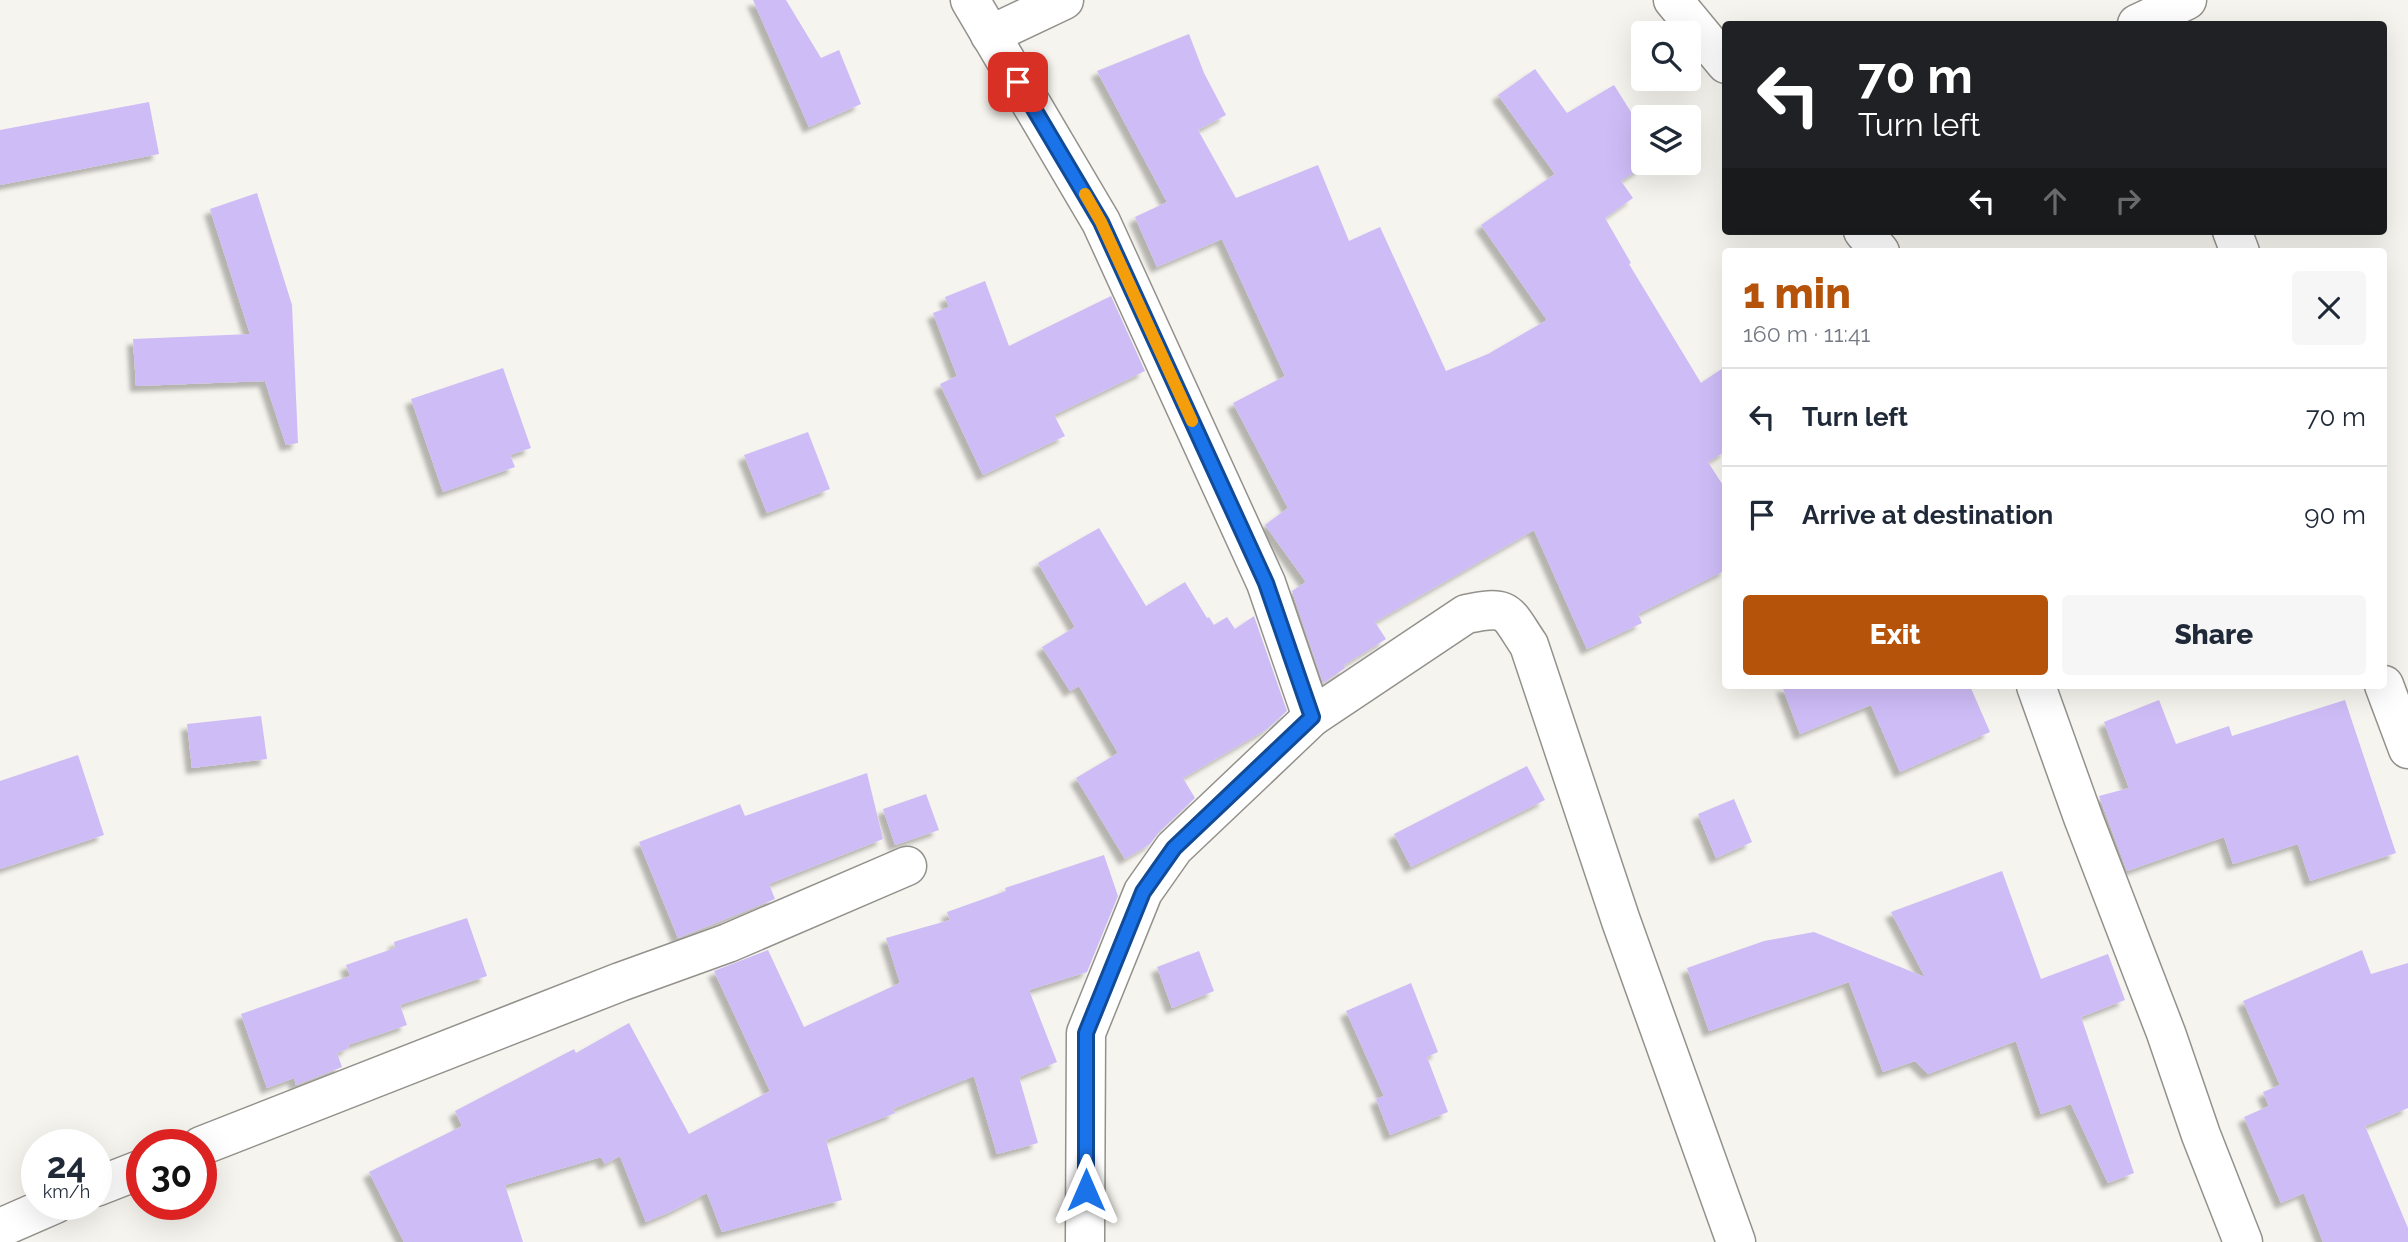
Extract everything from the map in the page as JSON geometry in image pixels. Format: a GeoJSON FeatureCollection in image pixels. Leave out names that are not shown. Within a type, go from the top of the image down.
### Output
{"type":"FeatureCollection","features":[{"type":"Feature","properties":{"kind":"street"},"geometry":{"type":"LineString","coordinates":[[970,0],[1101,222],[1266,583],[1312,717]]}},
{"type":"Feature","properties":{"kind":"street"},"geometry":{"type":"LineString","coordinates":[[990,34],[1064,0]]}},
{"type":"Feature","properties":{"kind":"street"},"geometry":{"type":"LineString","coordinates":[[1673,0],[1722,59]]}},
{"type":"Feature","properties":{"kind":"street"},"geometry":{"type":"LineString","coordinates":[[2143,21],[2187,0]]}},
{"type":"Feature","properties":{"kind":"street"},"geometry":{"type":"LineString","coordinates":[[1085,1242],[1086,1033],[1143,892],[1174,848],[1312,717],[1466,614],[1493,608],[1507,612],[1529,645],[1621,921],[1736,1242]]}},
{"type":"Feature","properties":{"kind":"street"},"geometry":{"type":"LineString","coordinates":[[2037,689],[2243,1242]]}},
{"type":"Feature","properties":{"kind":"street"},"geometry":{"type":"LineString","coordinates":[[2386,689],[2408,749]]}},
{"type":"Feature","properties":{"kind":"street"},"geometry":{"type":"LineString","coordinates":[[217,1140],[620,982],[728,943],[907,866]]}},
{"type":"Feature","properties":{"kind":"street"},"geometry":{"type":"LineString","coordinates":[[0,1228],[21,1219]]}},
{"type":"Feature","properties":{"kind":"building"},"geometry":{"type":"Polygon","coordinates":[[[753,0],[786,0],[821,58],[839,50],[861,104],[809,127],[753,0]]]}},
{"type":"Feature","properties":{"kind":"building"},"geometry":{"type":"Polygon","coordinates":[[[1189,34],[1204,73],[1226,115],[1198,130],[1236,198],[1318,165],[1349,241],[1380,227],[1446,371],[1488,354],[1547,320],[1481,225],[1555,174],[1498,95],[1535,69],[1567,113],[1614,85],[1631,112],[1631,175],[1621,181],[1633,198],[1605,218],[1631,263],[1629,264],[1701,383],[1722,369],[1722,453],[1708,462],[1722,484],[1722,572],[1638,614],[1642,623],[1587,649],[1534,530],[1375,622],[1386,639],[1344,665],[1345,668],[1323,683],[1292,591],[1306,582],[1265,525],[1288,508],[1233,403],[1285,376],[1222,239],[1157,267],[1135,217],[1167,202],[1097,71],[1189,34]]]}},
{"type":"Feature","properties":{"kind":"building"},"geometry":{"type":"Polygon","coordinates":[[[149,102],[159,154],[0,185],[0,130],[149,102]]]}},
{"type":"Feature","properties":{"kind":"building"},"geometry":{"type":"Polygon","coordinates":[[[257,193],[292,305],[298,443],[286,445],[265,381],[136,386],[133,339],[250,334],[210,209],[257,193]]]}},
{"type":"Feature","properties":{"kind":"building"},"geometry":{"type":"Polygon","coordinates":[[[985,281],[1009,346],[1111,296],[1145,371],[1054,415],[1065,436],[983,475],[940,384],[957,376],[933,313],[949,307],[945,297],[985,281]]]}},
{"type":"Feature","properties":{"kind":"building"},"geometry":{"type":"Polygon","coordinates":[[[503,368],[531,448],[510,455],[515,467],[443,492],[411,399],[503,368]]]}},
{"type":"Feature","properties":{"kind":"building"},"geometry":{"type":"Polygon","coordinates":[[[808,432],[830,489],[767,513],[744,455],[808,432]]]}},
{"type":"Feature","properties":{"kind":"building"},"geometry":{"type":"Polygon","coordinates":[[[1099,528],[1146,606],[1185,582],[1214,625],[1227,617],[1235,629],[1254,616],[1287,711],[1267,729],[1183,778],[1195,798],[1150,844],[1125,859],[1076,778],[1118,753],[1079,686],[1070,691],[1042,647],[1075,627],[1038,563],[1099,528]]]}},
{"type":"Feature","properties":{"kind":"building"},"geometry":{"type":"Polygon","coordinates":[[[1783,689],[1971,689],[1990,732],[1900,772],[1871,705],[1800,734],[1783,689]]]}},
{"type":"Feature","properties":{"kind":"building"},"geometry":{"type":"Polygon","coordinates":[[[2159,700],[2176,744],[2229,726],[2232,736],[2345,700],[2396,853],[2310,881],[2298,844],[2233,864],[2224,837],[2127,871],[2099,796],[2129,788],[2104,722],[2159,700]]]}},
{"type":"Feature","properties":{"kind":"building"},"geometry":{"type":"Polygon","coordinates":[[[261,716],[267,759],[192,768],[187,724],[261,716]]]}},
{"type":"Feature","properties":{"kind":"building"},"geometry":{"type":"Polygon","coordinates":[[[78,755],[104,835],[0,869],[0,781],[78,755]]]}},
{"type":"Feature","properties":{"kind":"building"},"geometry":{"type":"Polygon","coordinates":[[[1527,766],[1545,800],[1411,867],[1394,834],[1527,766]]]}},
{"type":"Feature","properties":{"kind":"building"},"geometry":{"type":"Polygon","coordinates":[[[867,773],[883,839],[769,884],[775,899],[678,938],[639,842],[740,804],[745,816],[867,773]]]}},
{"type":"Feature","properties":{"kind":"building"},"geometry":{"type":"Polygon","coordinates":[[[926,794],[939,830],[895,845],[883,809],[926,794]]]}},
{"type":"Feature","properties":{"kind":"building"},"geometry":{"type":"Polygon","coordinates":[[[1734,799],[1752,842],[1716,858],[1698,814],[1734,799]]]}},
{"type":"Feature","properties":{"kind":"building"},"geometry":{"type":"Polygon","coordinates":[[[1104,855],[1118,896],[1087,972],[1029,990],[1057,1062],[1019,1077],[1038,1143],[997,1154],[974,1076],[893,1109],[895,1113],[826,1140],[842,1200],[722,1232],[707,1193],[646,1222],[620,1156],[605,1164],[601,1157],[505,1185],[523,1242],[404,1242],[369,1172],[462,1126],[455,1111],[574,1049],[576,1053],[629,1023],[689,1134],[770,1091],[714,971],[768,950],[804,1027],[900,983],[886,938],[950,920],[947,912],[1006,891],[1005,888],[1104,855]]]}},
{"type":"Feature","properties":{"kind":"building"},"geometry":{"type":"Polygon","coordinates":[[[2002,871],[2041,979],[2108,954],[2125,1000],[2081,1017],[2134,1173],[2108,1183],[2071,1104],[2041,1114],[2016,1041],[1928,1074],[1915,1061],[1883,1072],[1849,982],[1709,1031],[1687,968],[1764,941],[1814,932],[1925,977],[1891,912],[2002,871]]]}},
{"type":"Feature","properties":{"kind":"building"},"geometry":{"type":"Polygon","coordinates":[[[467,918],[487,976],[400,1005],[407,1025],[348,1045],[349,1048],[337,1053],[342,1067],[296,1085],[294,1078],[267,1088],[241,1014],[350,976],[346,965],[395,948],[394,942],[467,918]]]}},
{"type":"Feature","properties":{"kind":"building"},"geometry":{"type":"Polygon","coordinates":[[[2362,950],[2371,974],[2408,963],[2408,1108],[2365,1126],[2408,1228],[2408,1242],[2323,1242],[2304,1193],[2281,1203],[2244,1117],[2269,1106],[2263,1092],[2280,1085],[2243,1001],[2362,950]]]}},
{"type":"Feature","properties":{"kind":"building"},"geometry":{"type":"Polygon","coordinates":[[[1199,951],[1214,991],[1172,1008],[1157,967],[1199,951]]]}},
{"type":"Feature","properties":{"kind":"building"},"geometry":{"type":"Polygon","coordinates":[[[1411,983],[1438,1052],[1427,1057],[1448,1112],[1390,1135],[1376,1099],[1384,1096],[1346,1011],[1411,983]]]}},
{"type":"Feature","properties":{"kind":"slow traffic"},"geometry":{"type":"LineString","coordinates":[[1085,194],[1101,222],[1192,421]]}},
{"type":"Feature","properties":{"kind":"route"},"geometry":{"type":"LineString","coordinates":[[1018,82],[1101,222],[1266,583],[1312,717],[1174,848],[1143,892],[1086,1033],[1086,1190]]}}]}
